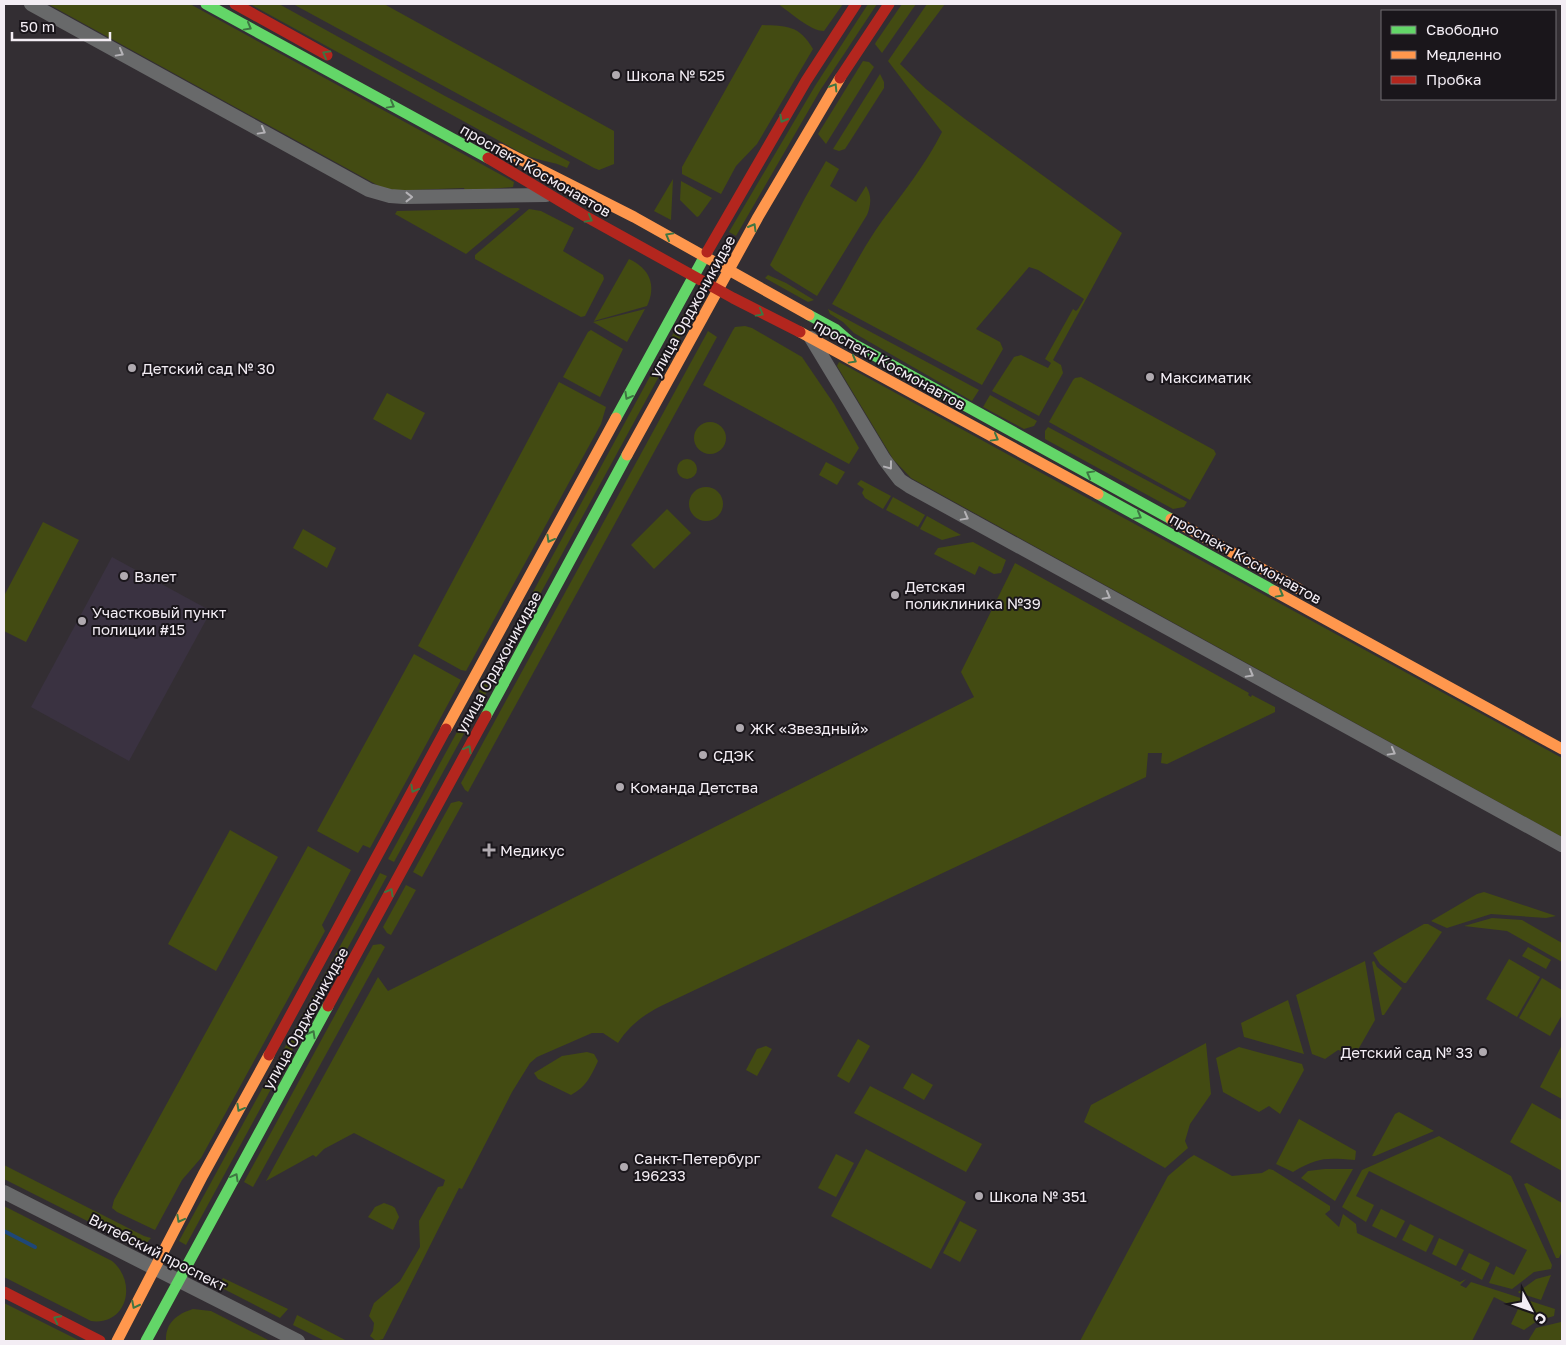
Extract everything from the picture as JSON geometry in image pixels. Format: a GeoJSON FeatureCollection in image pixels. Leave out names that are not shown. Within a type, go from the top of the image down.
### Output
{"type":"FeatureCollection","features":[{"type":"Feature","properties":{"kind":"street"},"geometry":{"type":"LineString","coordinates":[[31,4],[380,194],[404,197],[546,195]]}},
{"type":"Feature","properties":{"kind":"street","name":"проспект Космонавтов"},"geometry":{"type":"LineString","coordinates":[[206,4],[515,173],[546,195],[717,290],[774,320],[810,336],[1562,749]]}},
{"type":"Feature","properties":{"kind":"street"},"geometry":{"type":"LineString","coordinates":[[235,4],[339,61]]}},
{"type":"Feature","properties":{"kind":"street","name":"улица Орджоникидзе"},"geometry":{"type":"LineString","coordinates":[[116,1341],[704,256],[806,81],[856,4]]}},
{"type":"Feature","properties":{"kind":"street","name":"улица Орджоникидзе"},"geometry":{"type":"LineString","coordinates":[[146,1341],[717,290],[815,118],[889,4]]}},
{"type":"Feature","properties":{"kind":"street","name":"проспект Космонавтов"},"geometry":{"type":"LineString","coordinates":[[487,142],[634,217],[835,329],[850,342],[1312,596]]}},
{"type":"Feature","properties":{"kind":"street"},"geometry":{"type":"LineString","coordinates":[[810,336],[884,459],[900,480],[1562,845]]}},
{"type":"Feature","properties":{"kind":"street","name":"Витебский проспект"},"geometry":{"type":"LineString","coordinates":[[4,1192],[298,1341]]}},
{"type":"Feature","properties":{"kind":"street"},"geometry":{"type":"LineString","coordinates":[[4,1292],[100,1341]]}},
{"type":"Feature","properties":{"kind":"shaded area"},"geometry":{"type":"Polygon","coordinates":[[[112,557],[211,611],[129,761],[31,707],[112,557]]]}},
{"type":"Feature","properties":{"kind":"green space"},"geometry":{"type":"Polygon","coordinates":[[[48,4],[190,4],[514,182],[513,187],[465,191],[464,188],[388,191],[48,4]]]}},
{"type":"Feature","properties":{"kind":"green space"},"geometry":{"type":"Polygon","coordinates":[[[250,4],[279,4],[445,96],[570,162],[567,168],[525,155],[250,4]]]}},
{"type":"Feature","properties":{"kind":"green space"},"geometry":{"type":"Polygon","coordinates":[[[293,4],[384,4],[614,131],[614,164],[599,170],[594,168],[293,4]]]}},
{"type":"Feature","properties":{"kind":"green space"},"geometry":{"type":"Polygon","coordinates":[[[778,4],[843,4],[824,31],[806,25],[778,4]]]}},
{"type":"Feature","properties":{"kind":"green space"},"geometry":{"type":"Polygon","coordinates":[[[868,4],[877,4],[821,89],[736,236],[729,232],[815,86],[868,4]]]}},
{"type":"Feature","properties":{"kind":"green space"},"geometry":{"type":"Polygon","coordinates":[[[902,4],[916,4],[882,53],[875,44],[902,4]]]}},
{"type":"Feature","properties":{"kind":"green space"},"geometry":{"type":"Polygon","coordinates":[[[927,4],[945,4],[900,64],[926,89],[965,119],[1122,233],[1053,360],[1061,365],[1063,373],[1039,416],[992,391],[1014,357],[1021,355],[1048,368],[1051,363],[1045,359],[1073,309],[1076,311],[1084,299],[1038,270],[1029,267],[976,329],[1000,342],[1003,349],[982,385],[832,304],[875,231],[922,167],[942,132],[888,61],[927,4]]]}},
{"type":"Feature","properties":{"kind":"green space"},"geometry":{"type":"Polygon","coordinates":[[[762,25],[792,28],[803,35],[813,49],[757,144],[736,166],[721,194],[682,174],[682,167],[762,25]]]}},
{"type":"Feature","properties":{"kind":"green space"},"geometry":{"type":"Polygon","coordinates":[[[863,61],[869,62],[874,67],[826,144],[818,134],[863,61]]]}},
{"type":"Feature","properties":{"kind":"green space"},"geometry":{"type":"Polygon","coordinates":[[[880,74],[884,82],[884,88],[845,149],[839,151],[833,149],[880,74]]]}},
{"type":"Feature","properties":{"kind":"green space"},"geometry":{"type":"Polygon","coordinates":[[[826,161],[839,169],[830,186],[856,202],[866,186],[870,196],[870,204],[867,215],[817,296],[770,265],[826,161]]]}},
{"type":"Feature","properties":{"kind":"green space"},"geometry":{"type":"Polygon","coordinates":[[[673,179],[671,220],[654,211],[673,179]]]}},
{"type":"Feature","properties":{"kind":"green space"},"geometry":{"type":"Polygon","coordinates":[[[681,181],[712,198],[697,217],[680,200],[681,181]]]}},
{"type":"Feature","properties":{"kind":"green space"},"geometry":{"type":"Polygon","coordinates":[[[520,209],[466,254],[395,214],[397,211],[520,209]]]}},
{"type":"Feature","properties":{"kind":"green space"},"geometry":{"type":"Polygon","coordinates":[[[529,209],[541,211],[574,228],[563,251],[603,275],[604,279],[585,316],[581,317],[475,259],[475,255],[529,209]]]}},
{"type":"Feature","properties":{"kind":"green space"},"geometry":{"type":"Polygon","coordinates":[[[629,259],[642,267],[649,278],[651,291],[647,306],[594,321],[629,259]]]}},
{"type":"Feature","properties":{"kind":"green space"},"geometry":{"type":"Polygon","coordinates":[[[768,275],[786,283],[814,300],[808,302],[765,278],[768,275]]]}},
{"type":"Feature","properties":{"kind":"green space"},"geometry":{"type":"Polygon","coordinates":[[[645,309],[627,342],[593,322],[645,309]]]}},
{"type":"Feature","properties":{"kind":"green space"},"geometry":{"type":"Polygon","coordinates":[[[828,309],[979,390],[972,401],[854,333],[843,322],[830,314],[828,309]]]}},
{"type":"Feature","properties":{"kind":"green space"},"geometry":{"type":"Polygon","coordinates":[[[686,310],[693,314],[394,862],[388,859],[686,310]]]}},
{"type":"Feature","properties":{"kind":"green space"},"geometry":{"type":"Polygon","coordinates":[[[745,326],[752,328],[802,357],[834,404],[859,448],[849,464],[703,385],[735,327],[745,326]]]}},
{"type":"Feature","properties":{"kind":"green space"},"geometry":{"type":"Polygon","coordinates":[[[591,330],[623,349],[600,397],[563,377],[588,332],[591,330]]]}},
{"type":"Feature","properties":{"kind":"green space"},"geometry":{"type":"Polygon","coordinates":[[[708,331],[717,337],[468,792],[461,783],[708,331]]]}},
{"type":"Feature","properties":{"kind":"green space"},"geometry":{"type":"Polygon","coordinates":[[[839,362],[1562,758],[1562,837],[911,478],[893,459],[837,366],[839,362]]]}},
{"type":"Feature","properties":{"kind":"green space"},"geometry":{"type":"Polygon","coordinates":[[[1081,377],[1214,450],[1216,454],[1190,500],[1049,422],[1073,380],[1081,377]]]}},
{"type":"Feature","properties":{"kind":"green space"},"geometry":{"type":"Polygon","coordinates":[[[559,382],[606,407],[601,424],[466,671],[461,670],[418,646],[559,382]]]}},
{"type":"Feature","properties":{"kind":"green space"},"geometry":{"type":"Polygon","coordinates":[[[387,393],[425,413],[411,440],[373,419],[387,393]]]}},
{"type":"Feature","properties":{"kind":"green space"},"geometry":{"type":"Polygon","coordinates":[[[990,395],[1037,421],[1034,426],[1024,429],[983,407],[990,395]]]}},
{"type":"Feature","properties":{"kind":"green space"},"geometry":{"type":"Polygon","coordinates":[[[710,422],[721,427],[726,438],[721,449],[710,454],[699,449],[694,438],[699,427],[710,422]]]}},
{"type":"Feature","properties":{"kind":"green space"},"geometry":{"type":"Polygon","coordinates":[[[1048,427],[1187,502],[1184,507],[1173,509],[1045,439],[1045,431],[1048,427]]]}},
{"type":"Feature","properties":{"kind":"green space"},"geometry":{"type":"Polygon","coordinates":[[[687,459],[694,462],[697,469],[694,476],[687,479],[680,476],[677,469],[680,462],[687,459]]]}},
{"type":"Feature","properties":{"kind":"green space"},"geometry":{"type":"Polygon","coordinates":[[[826,462],[845,472],[837,485],[819,475],[826,462]]]}},
{"type":"Feature","properties":{"kind":"green space"},"geometry":{"type":"Polygon","coordinates":[[[861,480],[891,496],[883,509],[865,498],[862,493],[864,489],[857,484],[861,480]]]}},
{"type":"Feature","properties":{"kind":"green space"},"geometry":{"type":"Polygon","coordinates":[[[706,487],[718,492],[723,504],[718,516],[706,521],[694,516],[689,504],[694,492],[706,487]]]}},
{"type":"Feature","properties":{"kind":"green space"},"geometry":{"type":"Polygon","coordinates":[[[893,497],[925,515],[918,527],[886,510],[893,497]]]}},
{"type":"Feature","properties":{"kind":"green space"},"geometry":{"type":"Polygon","coordinates":[[[667,509],[691,533],[654,569],[631,545],[667,509]]]}},
{"type":"Feature","properties":{"kind":"green space"},"geometry":{"type":"Polygon","coordinates":[[[927,516],[961,535],[942,540],[920,529],[927,516]]]}},
{"type":"Feature","properties":{"kind":"green space"},"geometry":{"type":"Polygon","coordinates":[[[43,522],[79,540],[26,642],[4,631],[4,596],[43,522]]]}},
{"type":"Feature","properties":{"kind":"green space"},"geometry":{"type":"Polygon","coordinates":[[[303,529],[336,548],[327,568],[293,548],[303,529]]]}},
{"type":"Feature","properties":{"kind":"green space"},"geometry":{"type":"Polygon","coordinates":[[[973,542],[1006,560],[1001,573],[994,574],[979,566],[975,575],[934,554],[938,548],[973,542]]]}},
{"type":"Feature","properties":{"kind":"green space"},"geometry":{"type":"Polygon","coordinates":[[[1015,563],[1249,693],[1248,695],[1251,697],[1252,695],[1275,707],[1275,712],[1167,764],[1161,763],[1162,753],[1148,753],[1146,777],[661,1006],[637,1021],[618,1043],[603,1033],[592,1033],[537,1057],[530,1063],[512,1092],[462,1189],[459,1188],[383,1339],[376,1341],[370,1336],[374,1323],[369,1316],[374,1303],[400,1281],[420,1247],[419,1221],[438,1187],[443,1186],[445,1180],[354,1133],[324,1149],[316,1157],[313,1155],[266,1181],[378,977],[388,991],[974,697],[961,672],[1015,563]]]}},
{"type":"Feature","properties":{"kind":"green space"},"geometry":{"type":"Polygon","coordinates":[[[414,654],[461,680],[370,848],[363,845],[358,853],[317,831],[414,654]]]}},
{"type":"Feature","properties":{"kind":"green space"},"geometry":{"type":"Polygon","coordinates":[[[459,801],[463,803],[422,877],[413,872],[451,803],[459,801]]]}},
{"type":"Feature","properties":{"kind":"green space"},"geometry":{"type":"Polygon","coordinates":[[[230,830],[278,857],[216,971],[168,944],[230,830]]]}},
{"type":"Feature","properties":{"kind":"green space"},"geometry":{"type":"Polygon","coordinates":[[[308,846],[351,870],[322,925],[325,931],[201,1158],[182,1180],[155,1230],[117,1212],[112,1208],[114,1200],[308,846]]]}},
{"type":"Feature","properties":{"kind":"green space"},"geometry":{"type":"Polygon","coordinates":[[[380,873],[387,876],[186,1245],[179,1241],[380,873]]]}},
{"type":"Feature","properties":{"kind":"green space"},"geometry":{"type":"Polygon","coordinates":[[[406,885],[416,890],[391,935],[383,927],[406,885]]]}},
{"type":"Feature","properties":{"kind":"green space"},"geometry":{"type":"Polygon","coordinates":[[[1484,892],[1556,916],[1546,918],[1491,914],[1447,928],[1431,921],[1477,894],[1484,892]]]}},
{"type":"Feature","properties":{"kind":"green space"},"geometry":{"type":"Polygon","coordinates":[[[1492,918],[1522,920],[1562,943],[1562,962],[1507,931],[1464,926],[1492,918]]]}},
{"type":"Feature","properties":{"kind":"green space"},"geometry":{"type":"Polygon","coordinates":[[[1424,924],[1428,924],[1442,932],[1406,983],[1404,983],[1380,964],[1373,953],[1424,924]]]}},
{"type":"Feature","properties":{"kind":"green space"},"geometry":{"type":"Polygon","coordinates":[[[381,944],[385,947],[253,1187],[244,1182],[373,945],[381,944]]]}},
{"type":"Feature","properties":{"kind":"green space"},"geometry":{"type":"Polygon","coordinates":[[[1528,947],[1551,960],[1546,969],[1522,956],[1528,947]]]}},
{"type":"Feature","properties":{"kind":"green space"},"geometry":{"type":"Polygon","coordinates":[[[1509,959],[1540,977],[1517,1017],[1486,999],[1509,959]]]}},
{"type":"Feature","properties":{"kind":"green space"},"geometry":{"type":"Polygon","coordinates":[[[1365,961],[1375,1020],[1355,1055],[1338,1050],[1325,1059],[1312,1054],[1296,995],[1365,961]]]}},
{"type":"Feature","properties":{"kind":"green space"},"geometry":{"type":"Polygon","coordinates":[[[1374,961],[1377,967],[1402,988],[1384,1015],[1382,1015],[1372,962],[1374,961]]]}},
{"type":"Feature","properties":{"kind":"green space"},"geometry":{"type":"Polygon","coordinates":[[[1542,978],[1562,990],[1562,1015],[1550,1036],[1519,1018],[1542,978]]]}},
{"type":"Feature","properties":{"kind":"green space"},"geometry":{"type":"Polygon","coordinates":[[[1288,1000],[1304,1054],[1244,1037],[1241,1023],[1288,1000]]]}},
{"type":"Feature","properties":{"kind":"green space"},"geometry":{"type":"Polygon","coordinates":[[[858,1039],[870,1046],[849,1083],[837,1076],[858,1039]]]}},
{"type":"Feature","properties":{"kind":"green space"},"geometry":{"type":"Polygon","coordinates":[[[1206,1043],[1211,1094],[1190,1124],[1185,1141],[1188,1148],[1165,1168],[1084,1122],[1091,1105],[1206,1043]]]}},
{"type":"Feature","properties":{"kind":"green space"},"geometry":{"type":"Polygon","coordinates":[[[1562,1045],[1562,1099],[1540,1087],[1562,1045]]]}},
{"type":"Feature","properties":{"kind":"green space"},"geometry":{"type":"Polygon","coordinates":[[[766,1046],[772,1049],[757,1076],[746,1070],[757,1049],[766,1046]]]}},
{"type":"Feature","properties":{"kind":"green space"},"geometry":{"type":"Polygon","coordinates":[[[1239,1047],[1302,1064],[1304,1070],[1280,1114],[1269,1106],[1259,1112],[1223,1092],[1216,1058],[1239,1047]]]}},
{"type":"Feature","properties":{"kind":"green space"},"geometry":{"type":"Polygon","coordinates":[[[587,1052],[594,1054],[598,1061],[584,1085],[571,1095],[538,1079],[534,1073],[562,1056],[587,1052]]]}},
{"type":"Feature","properties":{"kind":"green space"},"geometry":{"type":"Polygon","coordinates":[[[912,1073],[933,1085],[924,1100],[903,1088],[912,1073]]]}},
{"type":"Feature","properties":{"kind":"green space"},"geometry":{"type":"Polygon","coordinates":[[[870,1086],[982,1144],[966,1172],[854,1113],[870,1086]]]}},
{"type":"Feature","properties":{"kind":"green space"},"geometry":{"type":"Polygon","coordinates":[[[1532,1103],[1562,1120],[1562,1171],[1510,1142],[1532,1103]]]}},
{"type":"Feature","properties":{"kind":"green space"},"geometry":{"type":"Polygon","coordinates":[[[1399,1112],[1434,1131],[1372,1156],[1395,1114],[1399,1112]]]}},
{"type":"Feature","properties":{"kind":"green space"},"geometry":{"type":"Polygon","coordinates":[[[1299,1119],[1356,1151],[1355,1160],[1316,1161],[1293,1172],[1276,1164],[1299,1119]]]}},
{"type":"Feature","properties":{"kind":"green space"},"geometry":{"type":"Polygon","coordinates":[[[1439,1136],[1511,1176],[1552,1265],[1551,1269],[1534,1272],[1512,1289],[1489,1283],[1496,1266],[1514,1275],[1527,1250],[1369,1171],[1356,1196],[1374,1205],[1366,1222],[1342,1207],[1362,1170],[1439,1136]]]}},
{"type":"Feature","properties":{"kind":"green space"},"geometry":{"type":"Polygon","coordinates":[[[866,1149],[966,1202],[931,1269],[831,1216],[866,1149]]]}},
{"type":"Feature","properties":{"kind":"green space"},"geometry":{"type":"Polygon","coordinates":[[[836,1154],[854,1163],[836,1197],[818,1188],[836,1154]]]}},
{"type":"Feature","properties":{"kind":"green space"},"geometry":{"type":"Polygon","coordinates":[[[1194,1155],[1232,1176],[1262,1173],[1269,1169],[1273,1170],[1330,1206],[1330,1210],[1325,1214],[1339,1227],[1343,1214],[1356,1224],[1357,1233],[1460,1282],[1466,1279],[1460,1285],[1466,1288],[1471,1282],[1555,1309],[1554,1316],[1537,1321],[1524,1330],[1511,1324],[1518,1309],[1494,1297],[1472,1341],[1080,1341],[1168,1176],[1194,1155]]]}},
{"type":"Feature","properties":{"kind":"green space"},"geometry":{"type":"Polygon","coordinates":[[[4,1165],[151,1238],[144,1246],[135,1245],[4,1179],[4,1165]]]}},
{"type":"Feature","properties":{"kind":"green space"},"geometry":{"type":"Polygon","coordinates":[[[1353,1169],[1335,1201],[1301,1178],[1308,1171],[1353,1169]]]}},
{"type":"Feature","properties":{"kind":"green space"},"geometry":{"type":"Polygon","coordinates":[[[1527,1183],[1562,1203],[1562,1251],[1559,1258],[1556,1258],[1524,1184],[1527,1183]]]}},
{"type":"Feature","properties":{"kind":"green space"},"geometry":{"type":"Polygon","coordinates":[[[384,1203],[395,1208],[399,1217],[393,1230],[368,1217],[375,1207],[384,1203]]]}},
{"type":"Feature","properties":{"kind":"green space"},"geometry":{"type":"Polygon","coordinates":[[[4,1206],[112,1261],[120,1270],[125,1281],[126,1291],[120,1310],[112,1317],[103,1321],[91,1321],[4,1277],[4,1206]]]}},
{"type":"Feature","properties":{"kind":"green space"},"geometry":{"type":"Polygon","coordinates":[[[1381,1209],[1405,1221],[1396,1238],[1372,1226],[1381,1209]]]}},
{"type":"Feature","properties":{"kind":"green space"},"geometry":{"type":"Polygon","coordinates":[[[960,1221],[977,1230],[960,1262],[943,1253],[960,1221]]]}},
{"type":"Feature","properties":{"kind":"green space"},"geometry":{"type":"Polygon","coordinates":[[[1410,1224],[1434,1236],[1426,1252],[1402,1240],[1410,1224]]]}},
{"type":"Feature","properties":{"kind":"green space"},"geometry":{"type":"Polygon","coordinates":[[[1439,1238],[1464,1250],[1456,1266],[1432,1254],[1439,1238]]]}},
{"type":"Feature","properties":{"kind":"green space"},"geometry":{"type":"Polygon","coordinates":[[[1469,1253],[1490,1263],[1482,1280],[1461,1269],[1469,1253]]]}},
{"type":"Feature","properties":{"kind":"green space"},"geometry":{"type":"Polygon","coordinates":[[[1551,1275],[1541,1300],[1518,1292],[1536,1279],[1551,1275]]]}},
{"type":"Feature","properties":{"kind":"green space"},"geometry":{"type":"Polygon","coordinates":[[[223,1278],[288,1309],[280,1318],[218,1286],[223,1278]]]}},
{"type":"Feature","properties":{"kind":"green space"},"geometry":{"type":"Polygon","coordinates":[[[4,1303],[80,1341],[4,1341],[4,1303]]]}},
{"type":"Feature","properties":{"kind":"green space"},"geometry":{"type":"Polygon","coordinates":[[[193,1309],[211,1311],[270,1341],[166,1341],[168,1329],[173,1320],[193,1309]]]}},
{"type":"Feature","properties":{"kind":"green space"},"geometry":{"type":"Polygon","coordinates":[[[297,1315],[347,1341],[325,1341],[293,1325],[297,1315]]]}},
{"type":"Feature","properties":{"kind":"green space"},"geometry":{"type":"Polygon","coordinates":[[[1562,1322],[1562,1341],[1528,1341],[1536,1328],[1562,1322]]]}},
{"type":"Feature","properties":{"kind":"waterway"},"geometry":{"type":"LineString","coordinates":[[4,1231],[35,1247]]}},
{"type":"Feature","properties":{"kind":"traffic: fast"},"geometry":{"type":"LineString","coordinates":[[206,4],[488,158]]}},
{"type":"Feature","properties":{"kind":"traffic: fast"},"geometry":{"type":"LineString","coordinates":[[616,418],[707,252]]}},
{"type":"Feature","properties":{"kind":"traffic: fast"},"geometry":{"type":"LineString","coordinates":[[809,315],[835,329],[850,342],[1171,519]]}},
{"type":"Feature","properties":{"kind":"traffic: fast"},"geometry":{"type":"LineString","coordinates":[[486,716],[627,455]]}},
{"type":"Feature","properties":{"kind":"traffic: fast"},"geometry":{"type":"LineString","coordinates":[[1098,494],[1274,591]]}},
{"type":"Feature","properties":{"kind":"traffic: fast"},"geometry":{"type":"LineString","coordinates":[[146,1341],[328,1006]]}},
{"type":"Feature","properties":{"kind":"traffic: slow"},"geometry":{"type":"LineString","coordinates":[[627,455],[758,217],[840,78]]}},
{"type":"Feature","properties":{"kind":"traffic: slow"},"geometry":{"type":"LineString","coordinates":[[500,149],[634,217],[809,315]]}},
{"type":"Feature","properties":{"kind":"traffic: slow"},"geometry":{"type":"LineString","coordinates":[[800,332],[1098,494]]}},
{"type":"Feature","properties":{"kind":"traffic: slow"},"geometry":{"type":"LineString","coordinates":[[446,729],[616,418]]}},
{"type":"Feature","properties":{"kind":"traffic: slow"},"geometry":{"type":"LineString","coordinates":[[1171,519],[1299,589]]}},
{"type":"Feature","properties":{"kind":"traffic: slow"},"geometry":{"type":"LineString","coordinates":[[1274,591],[1562,749]]}},
{"type":"Feature","properties":{"kind":"traffic: slow"},"geometry":{"type":"LineString","coordinates":[[117,1341],[203,1175],[269,1055]]}},
{"type":"Feature","properties":{"kind":"traffic: jam"},"geometry":{"type":"LineString","coordinates":[[235,4],[327,55]]}},
{"type":"Feature","properties":{"kind":"traffic: jam"},"geometry":{"type":"LineString","coordinates":[[707,252],[806,81],[856,4]]}},
{"type":"Feature","properties":{"kind":"traffic: jam"},"geometry":{"type":"LineString","coordinates":[[840,78],[889,4]]}},
{"type":"Feature","properties":{"kind":"traffic: jam"},"geometry":{"type":"LineString","coordinates":[[488,158],[585,216],[733,298],[800,332]]}},
{"type":"Feature","properties":{"kind":"traffic: jam"},"geometry":{"type":"LineString","coordinates":[[328,1006],[486,716]]}},
{"type":"Feature","properties":{"kind":"traffic: jam"},"geometry":{"type":"LineString","coordinates":[[269,1055],[446,729]]}},
{"type":"Feature","properties":{"kind":"traffic: jam"},"geometry":{"type":"LineString","coordinates":[[4,1292],[100,1341]]}},
{"type":"Feature","properties":{"kind":"place","name":"Школа № 525"},"geometry":{"type":"Point","coordinates":[616,75]}},
{"type":"Feature","properties":{"kind":"place","name":"Детский сад № 30"},"geometry":{"type":"Point","coordinates":[132,368]}},
{"type":"Feature","properties":{"kind":"place","name":"Максиматик"},"geometry":{"type":"Point","coordinates":[1150,377]}},
{"type":"Feature","properties":{"kind":"place","name":"Взлет"},"geometry":{"type":"Point","coordinates":[124,576]}},
{"type":"Feature","properties":{"kind":"place","name":"Детская поликлиника №39"},"geometry":{"type":"Point","coordinates":[895,595]}},
{"type":"Feature","properties":{"kind":"place","name":"Участковый пункт полиции #15"},"geometry":{"type":"Point","coordinates":[82,621]}},
{"type":"Feature","properties":{"kind":"place","name":"ЖК «Звездный»"},"geometry":{"type":"Point","coordinates":[740,728]}},
{"type":"Feature","properties":{"kind":"place","name":"СДЭК"},"geometry":{"type":"Point","coordinates":[703,755]}},
{"type":"Feature","properties":{"kind":"place","name":"Команда Детства"},"geometry":{"type":"Point","coordinates":[620,787]}},
{"type":"Feature","properties":{"kind":"place","name":"Медикус"},"geometry":{"type":"Point","coordinates":[489,850]}},
{"type":"Feature","properties":{"kind":"place","name":"Детский сад № 33"},"geometry":{"type":"Point","coordinates":[1483,1052]}},
{"type":"Feature","properties":{"kind":"place","name":"Санкт-Петербург 196233"},"geometry":{"type":"Point","coordinates":[624,1167]}},
{"type":"Feature","properties":{"kind":"place","name":"Школа № 351"},"geometry":{"type":"Point","coordinates":[979,1196]}}]}
